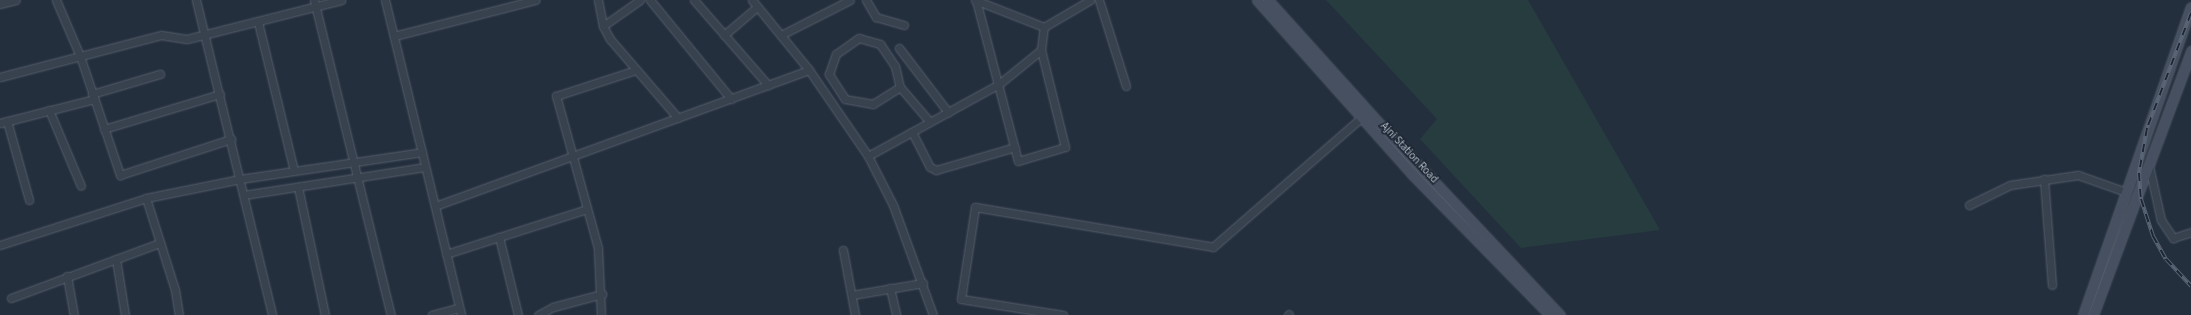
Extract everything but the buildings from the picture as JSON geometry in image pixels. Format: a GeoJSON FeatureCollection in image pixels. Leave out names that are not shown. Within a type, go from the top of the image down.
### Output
{"type":"FeatureCollection","features":[{"type":"Feature","properties":{"kind":"main road","name":"Ajni Station Road"},"geometry":{"type":"LineString","coordinates":[[1257,0],[1361,112],[1420,167],[1550,315]]}},
{"type":"Feature","properties":{"kind":"main road","name":"Ajni Station Road"},"geometry":{"type":"LineString","coordinates":[[1268,0],[1412,174],[1560,315]]}},
{"type":"Feature","properties":{"kind":"main road"},"geometry":{"type":"LineString","coordinates":[[2083,315],[2191,8]]}},
{"type":"Feature","properties":{"kind":"main road"},"geometry":{"type":"LineString","coordinates":[[2093,315],[2191,51]]}},
{"type":"Feature","properties":{"kind":"main road"},"geometry":{"type":"LineString","coordinates":[[1412,174],[1420,167]]}},
{"type":"Feature","properties":{"kind":"street"},"geometry":{"type":"LineString","coordinates":[[0,4],[16,0]]}},
{"type":"Feature","properties":{"kind":"street"},"geometry":{"type":"LineString","coordinates":[[56,0],[80,56],[120,175],[231,139]]}},
{"type":"Feature","properties":{"kind":"street"},"geometry":{"type":"LineString","coordinates":[[196,0],[206,34],[272,315]]}},
{"type":"Feature","properties":{"kind":"street"},"geometry":{"type":"LineString","coordinates":[[314,0],[391,315]]}},
{"type":"Feature","properties":{"kind":"street"},"geometry":{"type":"LineString","coordinates":[[0,77],[161,35],[187,39],[316,8],[341,0]]}},
{"type":"Feature","properties":{"kind":"street"},"geometry":{"type":"LineString","coordinates":[[385,0],[422,152],[424,168],[435,206],[460,311],[432,315]]}},
{"type":"Feature","properties":{"kind":"street"},"geometry":{"type":"LineString","coordinates":[[394,36],[511,3],[535,0]]}},
{"type":"Feature","properties":{"kind":"street"},"geometry":{"type":"LineString","coordinates":[[598,0],[603,26],[610,39],[678,118]]}},
{"type":"Feature","properties":{"kind":"street"},"geometry":{"type":"LineString","coordinates":[[603,26],[640,0]]}},
{"type":"Feature","properties":{"kind":"street"},"geometry":{"type":"LineString","coordinates":[[650,0],[732,99]]}},
{"type":"Feature","properties":{"kind":"street"},"geometry":{"type":"LineString","coordinates":[[694,0],[768,85]]}},
{"type":"Feature","properties":{"kind":"street"},"geometry":{"type":"LineString","coordinates":[[752,0],[809,70],[868,156],[893,205],[923,283],[933,315]]}},
{"type":"Feature","properties":{"kind":"street"},"geometry":{"type":"LineString","coordinates":[[781,35],[850,0]]}},
{"type":"Feature","properties":{"kind":"street"},"geometry":{"type":"LineString","coordinates":[[866,0],[876,17],[904,25]]}},
{"type":"Feature","properties":{"kind":"street"},"geometry":{"type":"LineString","coordinates":[[975,0],[1044,27]]}},
{"type":"Feature","properties":{"kind":"street"},"geometry":{"type":"LineString","coordinates":[[975,0],[999,84],[1018,161],[1065,147],[1041,50],[1044,27]]}},
{"type":"Feature","properties":{"kind":"street"},"geometry":{"type":"LineString","coordinates":[[1044,27],[1090,0]]}},
{"type":"Feature","properties":{"kind":"street"},"geometry":{"type":"LineString","coordinates":[[1099,0],[1126,86]]}},
{"type":"Feature","properties":{"kind":"street"},"geometry":{"type":"LineString","coordinates":[[724,35],[757,7]]}},
{"type":"Feature","properties":{"kind":"street"},"geometry":{"type":"LineString","coordinates":[[258,22],[294,171]]}},
{"type":"Feature","properties":{"kind":"street"},"geometry":{"type":"LineString","coordinates":[[900,87],[873,104],[846,99],[829,74],[836,54],[859,38],[880,44],[895,66],[900,87],[930,122]]}},
{"type":"Feature","properties":{"kind":"street"},"geometry":{"type":"LineString","coordinates":[[899,48],[948,112]]}},
{"type":"Feature","properties":{"kind":"street"},"geometry":{"type":"LineString","coordinates":[[868,156],[999,84],[1041,50]]}},
{"type":"Feature","properties":{"kind":"street"},"geometry":{"type":"LineString","coordinates":[[601,315],[602,294],[598,248],[556,96],[636,70]]}},
{"type":"Feature","properties":{"kind":"street"},"geometry":{"type":"LineString","coordinates":[[435,206],[809,70]]}},
{"type":"Feature","properties":{"kind":"street"},"geometry":{"type":"LineString","coordinates":[[29,200],[4,122],[49,110],[160,74]]}},
{"type":"Feature","properties":{"kind":"street"},"geometry":{"type":"LineString","coordinates":[[824,91],[835,83]]}},
{"type":"Feature","properties":{"kind":"street"},"geometry":{"type":"LineString","coordinates":[[104,129],[220,94]]}},
{"type":"Feature","properties":{"kind":"street"},"geometry":{"type":"LineString","coordinates":[[49,110],[80,186]]}},
{"type":"Feature","properties":{"kind":"street"},"geometry":{"type":"LineString","coordinates":[[1063,315],[961,299],[975,207],[1213,247],[1361,112]]}},
{"type":"Feature","properties":{"kind":"street"},"geometry":{"type":"LineString","coordinates":[[912,132],[930,167],[936,170],[1015,147]]}},
{"type":"Feature","properties":{"kind":"street"},"geometry":{"type":"LineString","coordinates":[[0,245],[146,198],[294,171],[355,164],[422,152]]}},
{"type":"Feature","properties":{"kind":"street"},"geometry":{"type":"LineString","coordinates":[[2149,166],[2161,220],[2173,238],[2191,232]]}},
{"type":"Feature","properties":{"kind":"street"},"geometry":{"type":"LineString","coordinates":[[244,193],[298,187],[357,176],[424,168]]}},
{"type":"Feature","properties":{"kind":"street"},"geometry":{"type":"LineString","coordinates":[[1969,204],[2010,185],[2078,175],[2126,192]]}},
{"type":"Feature","properties":{"kind":"street"},"geometry":{"type":"LineString","coordinates":[[2044,179],[2052,285]]}},
{"type":"Feature","properties":{"kind":"street"},"geometry":{"type":"LineString","coordinates":[[298,187],[325,315]]}},
{"type":"Feature","properties":{"kind":"street"},"geometry":{"type":"LineString","coordinates":[[146,198],[175,290],[179,315]]}},
{"type":"Feature","properties":{"kind":"street"},"geometry":{"type":"LineString","coordinates":[[446,254],[587,209]]}},
{"type":"Feature","properties":{"kind":"street"},"geometry":{"type":"LineString","coordinates":[[499,237],[518,315]]}},
{"type":"Feature","properties":{"kind":"street"},"geometry":{"type":"LineString","coordinates":[[11,298],[160,242]]}},
{"type":"Feature","properties":{"kind":"street"},"geometry":{"type":"LineString","coordinates":[[844,250],[855,315]]}},
{"type":"Feature","properties":{"kind":"street"},"geometry":{"type":"LineString","coordinates":[[116,259],[125,315]]}},
{"type":"Feature","properties":{"kind":"street"},"geometry":{"type":"LineString","coordinates":[[67,276],[74,315]]}},
{"type":"Feature","properties":{"kind":"street"},"geometry":{"type":"LineString","coordinates":[[852,295],[923,283]]}},
{"type":"Feature","properties":{"kind":"street"},"geometry":{"type":"LineString","coordinates":[[890,288],[896,315]]}},
{"type":"Feature","properties":{"kind":"street"},"geometry":{"type":"LineString","coordinates":[[542,314],[553,307],[602,294]]}},
{"type":"Feature","properties":{"kind":"green space"},"geometry":{"type":"Polygon","coordinates":[[[1326,0],[1528,0],[1660,230],[1521,248],[1420,139],[1437,119],[1326,0]]]}},
{"type":"Feature","properties":{"kind":"railway"},"geometry":{"type":"LineString","coordinates":[[2191,13],[2147,128],[2139,173],[2141,199],[2153,236],[2166,259],[2191,286]]}}]}
